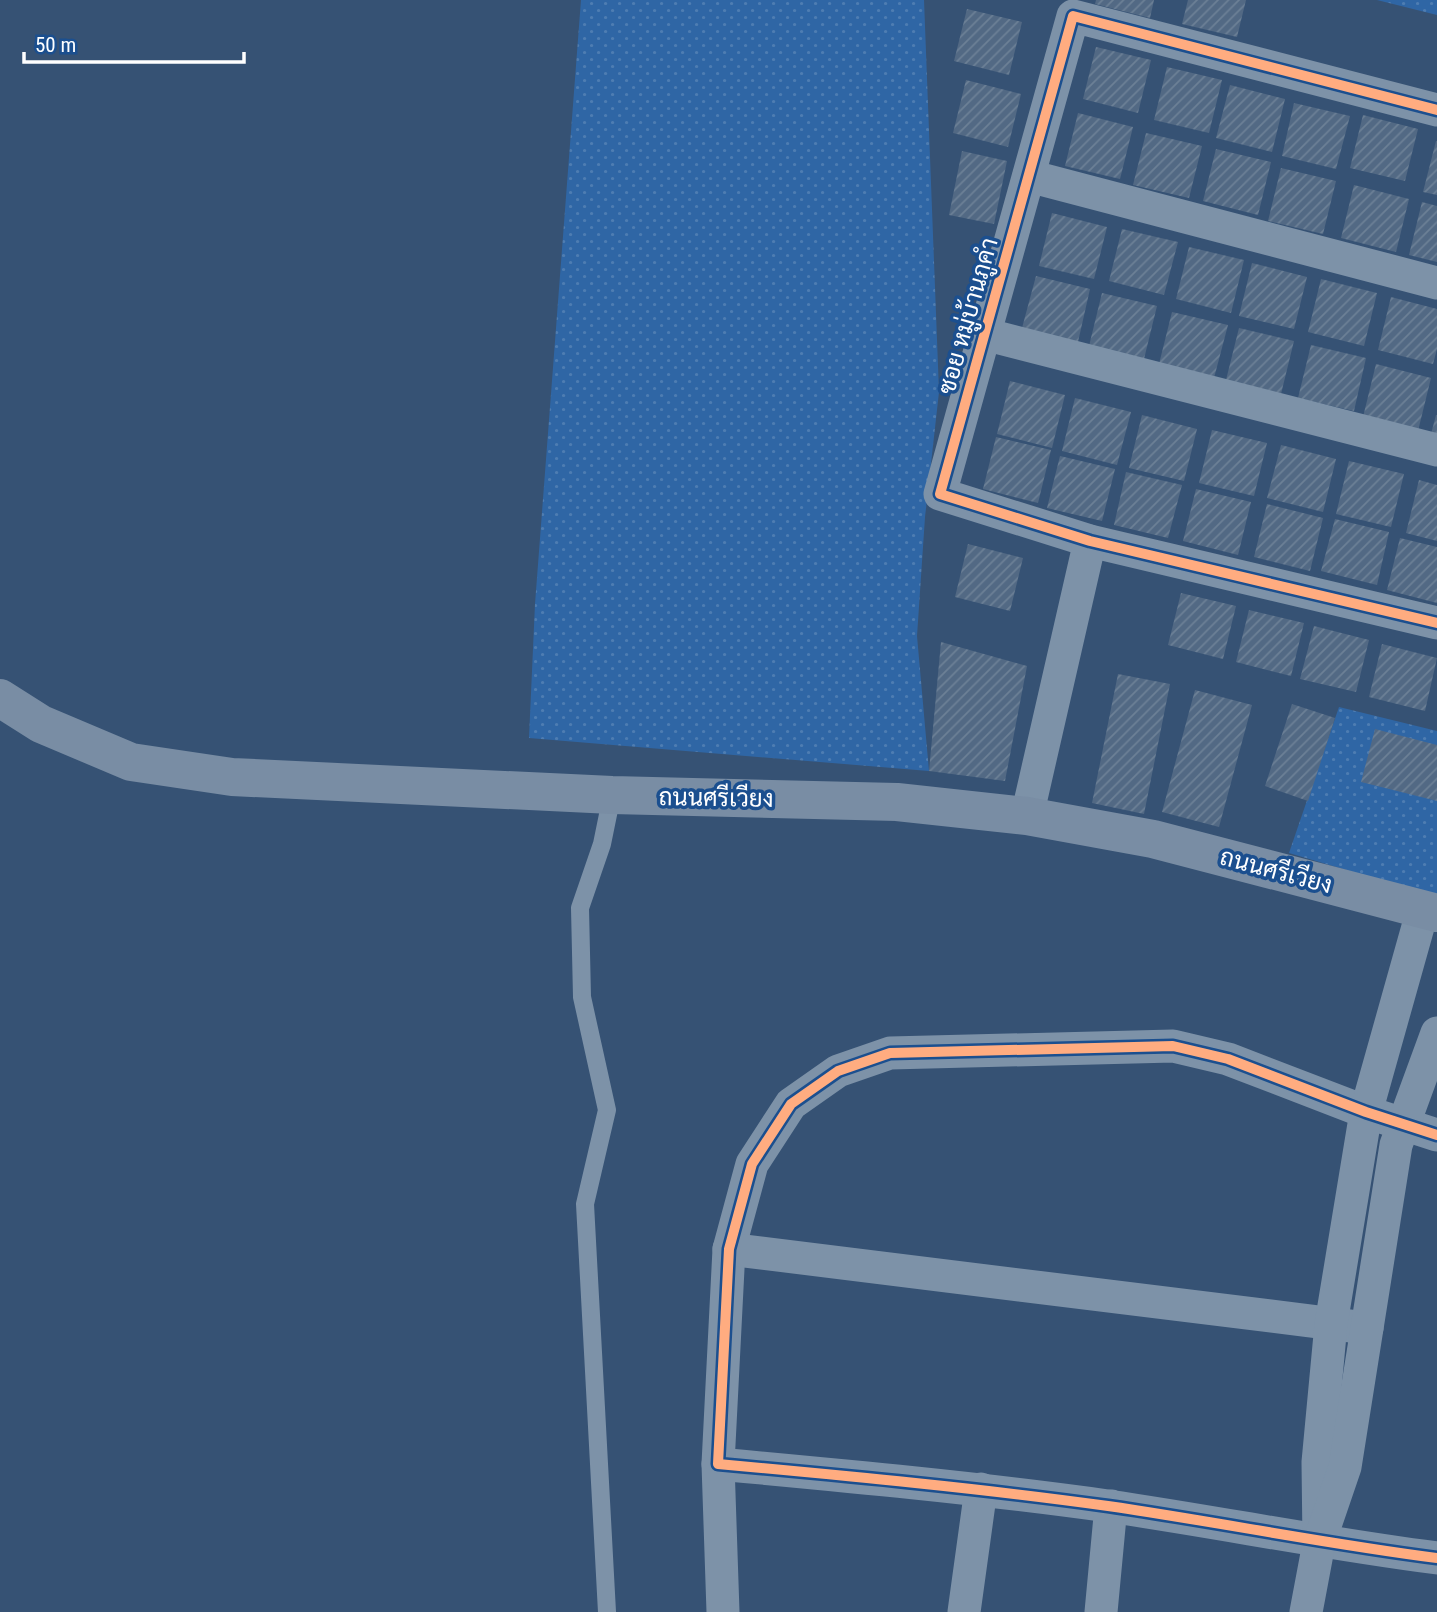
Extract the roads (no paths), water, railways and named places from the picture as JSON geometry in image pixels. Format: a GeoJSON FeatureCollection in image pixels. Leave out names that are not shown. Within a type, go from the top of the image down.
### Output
{"type":"FeatureCollection","features":[{"type":"Feature","properties":{"kind":"main road","name":"ถนนศรีเวียง"},"geometry":{"type":"LineString","coordinates":[[0,698],[41,724],[131,762],[232,777],[612,795],[897,802],[1027,816],[1153,839],[1430,911]]}},
{"type":"Feature","properties":{"kind":"street","name":"ซอย หมู่บ้านภูคำ"},"geometry":{"type":"LineString","coordinates":[[1437,110],[1073,16],[940,494],[1090,541],[1437,623]]}},
{"type":"Feature","properties":{"kind":"street"},"geometry":{"type":"LineString","coordinates":[[1029,176],[1437,283]]}},
{"type":"Feature","properties":{"kind":"street","name":"ซอย หมู่บ้านภูคำ"},"geometry":{"type":"LineString","coordinates":[[984,334],[1437,450]]}},
{"type":"Feature","properties":{"kind":"street"},"geometry":{"type":"LineString","coordinates":[[1027,816],[1090,541]]}},
{"type":"Feature","properties":{"kind":"street"},"geometry":{"type":"LineString","coordinates":[[1319,1543],[1318,1462],[1331,1324],[1366,1112],[1430,911]]}},
{"type":"Feature","properties":{"kind":"street"},"geometry":{"type":"LineString","coordinates":[[1306,1612],[1319,1543],[1345,1467],[1396,1145],[1437,1033]]}},
{"type":"Feature","properties":{"kind":"street"},"geometry":{"type":"LineString","coordinates":[[723,1612],[718,1464],[729,1249],[752,1164],[791,1104],[838,1071],[890,1053],[1173,1046],[1228,1059],[1366,1112],[1437,1135]]}},
{"type":"Feature","properties":{"kind":"street"},"geometry":{"type":"LineString","coordinates":[[729,1249],[1367,1328]]}},
{"type":"Feature","properties":{"kind":"street"},"geometry":{"type":"LineString","coordinates":[[718,1464],[981,1489],[1111,1506],[1319,1543],[1437,1558]]}},
{"type":"Feature","properties":{"kind":"street"},"geometry":{"type":"LineString","coordinates":[[964,1612],[981,1489]]}},
{"type":"Feature","properties":{"kind":"street"},"geometry":{"type":"LineString","coordinates":[[1101,1612],[1111,1506]]}},
{"type":"Feature","properties":{"kind":"lane"},"geometry":{"type":"LineString","coordinates":[[607,1612],[585,1203],[607,1110],[582,997],[580,908],[602,844],[612,795]]}}]}
